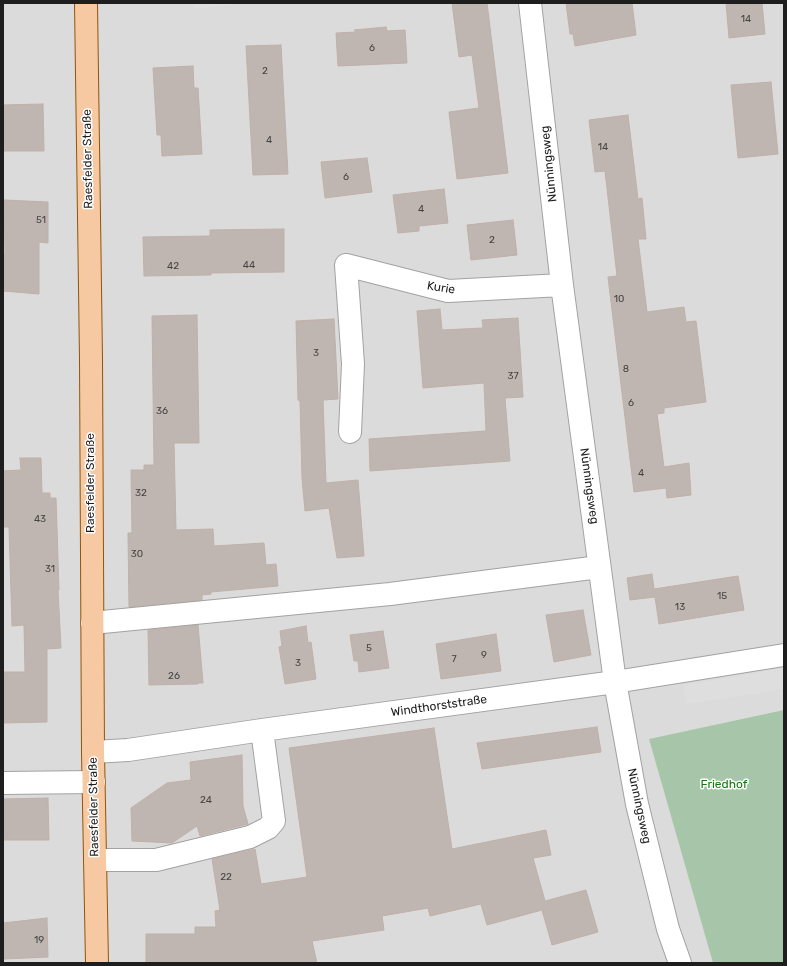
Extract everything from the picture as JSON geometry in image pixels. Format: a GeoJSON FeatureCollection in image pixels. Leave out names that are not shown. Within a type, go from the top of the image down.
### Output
{"type":"FeatureCollection","features":[{"type":"Feature","properties":{"kind":"main road","name":"Raesfelder Straße"},"geometry":{"type":"LineString","coordinates":[[86,3],[91,359],[93,752],[98,963]]}},
{"type":"Feature","properties":{"kind":"street","name":"Nünningsweg"},"geometry":{"type":"LineString","coordinates":[[530,3],[562,285],[615,682],[637,804],[668,930],[680,963]]}},
{"type":"Feature","properties":{"kind":"street","name":"Kurie"},"geometry":{"type":"LineString","coordinates":[[350,432],[353,364],[346,266],[448,292],[562,285]]}},
{"type":"Feature","properties":{"kind":"street"},"geometry":{"type":"LineString","coordinates":[[92,623],[390,594],[600,567]]}},
{"type":"Feature","properties":{"kind":"street","name":"Windthorststraße"},"geometry":{"type":"LineString","coordinates":[[93,752],[128,750],[262,730],[615,682],[784,655]]}},
{"type":"Feature","properties":{"kind":"street"},"geometry":{"type":"LineString","coordinates":[[95,860],[156,860],[250,837],[268,828],[274,821],[262,730]]}},
{"type":"Feature","properties":{"kind":"street"},"geometry":{"type":"LineString","coordinates":[[3,783],[94,782]]}},
{"type":"Feature","properties":{"kind":"shaded area"},"geometry":{"type":"Polygon","coordinates":[[[3,3],[784,3],[784,963],[3,963],[3,3]]]}},
{"type":"Feature","properties":{"kind":"shaded area"},"geometry":{"type":"Polygon","coordinates":[[[194,3],[242,3],[195,9],[194,3]]]}},
{"type":"Feature","properties":{"kind":"shaded area"},"geometry":{"type":"Polygon","coordinates":[[[784,668],[784,689],[686,704],[683,685],[784,668]]]}},
{"type":"Feature","properties":{"kind":"green space","name":"Friedhof"},"geometry":{"type":"Polygon","coordinates":[[[784,710],[784,963],[713,963],[649,739],[784,710]]]}},
{"type":"Feature","properties":{"kind":"building"},"geometry":{"type":"Polygon","coordinates":[[[452,3],[487,3],[508,173],[457,179],[449,112],[479,108],[472,55],[459,57],[452,3]]]}},
{"type":"Feature","properties":{"kind":"building"},"geometry":{"type":"Polygon","coordinates":[[[566,3],[632,3],[636,35],[575,46],[573,34],[570,34],[566,3]]]}},
{"type":"Feature","properties":{"kind":"building"},"geometry":{"type":"Polygon","coordinates":[[[726,3],[762,3],[765,34],[729,38],[726,3]]]}},
{"type":"Feature","properties":{"kind":"building"},"geometry":{"type":"Polygon","coordinates":[[[386,27],[387,31],[405,30],[407,63],[338,66],[336,33],[356,32],[354,30],[386,27]]]}},
{"type":"Feature","properties":{"kind":"building"},"geometry":{"type":"Polygon","coordinates":[[[281,45],[288,174],[253,175],[246,46],[281,45]]]}},
{"type":"Feature","properties":{"kind":"building"},"geometry":{"type":"Polygon","coordinates":[[[193,66],[194,88],[198,88],[202,154],[162,156],[161,135],[157,135],[153,68],[193,66]]]}},
{"type":"Feature","properties":{"kind":"building"},"geometry":{"type":"Polygon","coordinates":[[[771,82],[778,154],[738,158],[731,85],[771,82]]]}},
{"type":"Feature","properties":{"kind":"building"},"geometry":{"type":"Polygon","coordinates":[[[43,104],[44,151],[3,151],[3,105],[43,104]]]}},
{"type":"Feature","properties":{"kind":"building"},"geometry":{"type":"Polygon","coordinates":[[[628,115],[638,199],[642,198],[646,239],[638,239],[647,312],[684,307],[686,322],[696,321],[706,402],[664,408],[664,413],[657,414],[664,467],[689,463],[691,495],[667,498],[666,488],[634,492],[608,277],[617,276],[605,171],[595,172],[589,120],[628,115]]]}},
{"type":"Feature","properties":{"kind":"building"},"geometry":{"type":"Polygon","coordinates":[[[367,158],[372,192],[325,198],[321,162],[367,158]]]}},
{"type":"Feature","properties":{"kind":"building"},"geometry":{"type":"Polygon","coordinates":[[[444,189],[448,223],[419,226],[419,231],[398,233],[393,195],[444,189]]]}},
{"type":"Feature","properties":{"kind":"building"},"geometry":{"type":"Polygon","coordinates":[[[4,200],[48,202],[48,243],[39,242],[39,294],[3,291],[3,254],[5,255],[4,200]]]}},
{"type":"Feature","properties":{"kind":"building"},"geometry":{"type":"Polygon","coordinates":[[[513,220],[517,255],[471,260],[467,225],[513,220]]]}},
{"type":"Feature","properties":{"kind":"building"},"geometry":{"type":"Polygon","coordinates":[[[284,229],[284,272],[144,276],[143,237],[210,236],[210,230],[284,229]]]}},
{"type":"Feature","properties":{"kind":"building"},"geometry":{"type":"Polygon","coordinates":[[[440,309],[442,330],[483,328],[482,320],[518,318],[523,397],[505,398],[510,461],[370,471],[369,439],[486,431],[484,383],[423,388],[417,311],[440,309]]]}},
{"type":"Feature","properties":{"kind":"building"},"geometry":{"type":"Polygon","coordinates":[[[197,315],[199,443],[174,443],[176,530],[213,529],[214,546],[264,543],[266,565],[276,564],[278,586],[211,592],[211,594],[202,595],[202,600],[129,607],[128,533],[132,533],[131,470],[144,470],[144,465],[154,465],[152,316],[197,315]]]}},
{"type":"Feature","properties":{"kind":"building"},"geometry":{"type":"Polygon","coordinates":[[[334,319],[338,399],[323,400],[326,483],[358,480],[364,556],[337,558],[329,508],[305,511],[302,478],[300,401],[298,400],[296,321],[334,319]]]}},
{"type":"Feature","properties":{"kind":"building"},"geometry":{"type":"Polygon","coordinates":[[[20,458],[41,458],[42,493],[50,493],[50,498],[56,498],[61,648],[47,649],[47,722],[3,723],[3,672],[25,672],[24,625],[12,626],[9,527],[3,527],[3,471],[21,470],[20,458]]]}},
{"type":"Feature","properties":{"kind":"building"},"geometry":{"type":"Polygon","coordinates":[[[652,574],[654,589],[738,576],[744,610],[659,624],[655,597],[630,600],[627,578],[652,574]]]}},
{"type":"Feature","properties":{"kind":"building"},"geometry":{"type":"Polygon","coordinates":[[[583,610],[591,655],[554,662],[546,615],[583,610]]]}},
{"type":"Feature","properties":{"kind":"building"},"geometry":{"type":"Polygon","coordinates":[[[198,625],[203,683],[149,685],[148,630],[198,625]]]}},
{"type":"Feature","properties":{"kind":"building"},"geometry":{"type":"Polygon","coordinates":[[[306,626],[308,643],[311,642],[316,679],[285,684],[279,647],[282,646],[280,631],[306,626]]]}},
{"type":"Feature","properties":{"kind":"building"},"geometry":{"type":"Polygon","coordinates":[[[383,631],[389,668],[359,672],[358,661],[354,661],[350,635],[383,631]]]}},
{"type":"Feature","properties":{"kind":"building"},"geometry":{"type":"Polygon","coordinates":[[[496,634],[501,671],[441,679],[436,644],[496,634]]]}},
{"type":"Feature","properties":{"kind":"building"},"geometry":{"type":"Polygon","coordinates":[[[597,727],[601,752],[482,769],[477,743],[597,727]]]}},
{"type":"Feature","properties":{"kind":"building"},"geometry":{"type":"Polygon","coordinates":[[[434,728],[452,849],[546,830],[551,855],[533,858],[545,901],[586,890],[598,932],[552,945],[542,910],[487,925],[481,904],[430,916],[428,908],[382,916],[384,930],[312,941],[317,963],[146,963],[146,934],[195,934],[195,927],[216,927],[215,911],[220,910],[212,859],[255,849],[261,884],[307,877],[289,748],[434,728]]]}},
{"type":"Feature","properties":{"kind":"building"},"geometry":{"type":"Polygon","coordinates":[[[242,755],[243,806],[248,824],[200,836],[197,826],[172,843],[132,841],[131,808],[167,783],[191,780],[190,762],[242,755]]]}},
{"type":"Feature","properties":{"kind":"building"},"geometry":{"type":"Polygon","coordinates":[[[48,798],[49,840],[3,840],[3,799],[48,798]]]}},
{"type":"Feature","properties":{"kind":"building"},"geometry":{"type":"Polygon","coordinates":[[[47,918],[48,957],[4,959],[3,923],[47,918]]]}}]}
